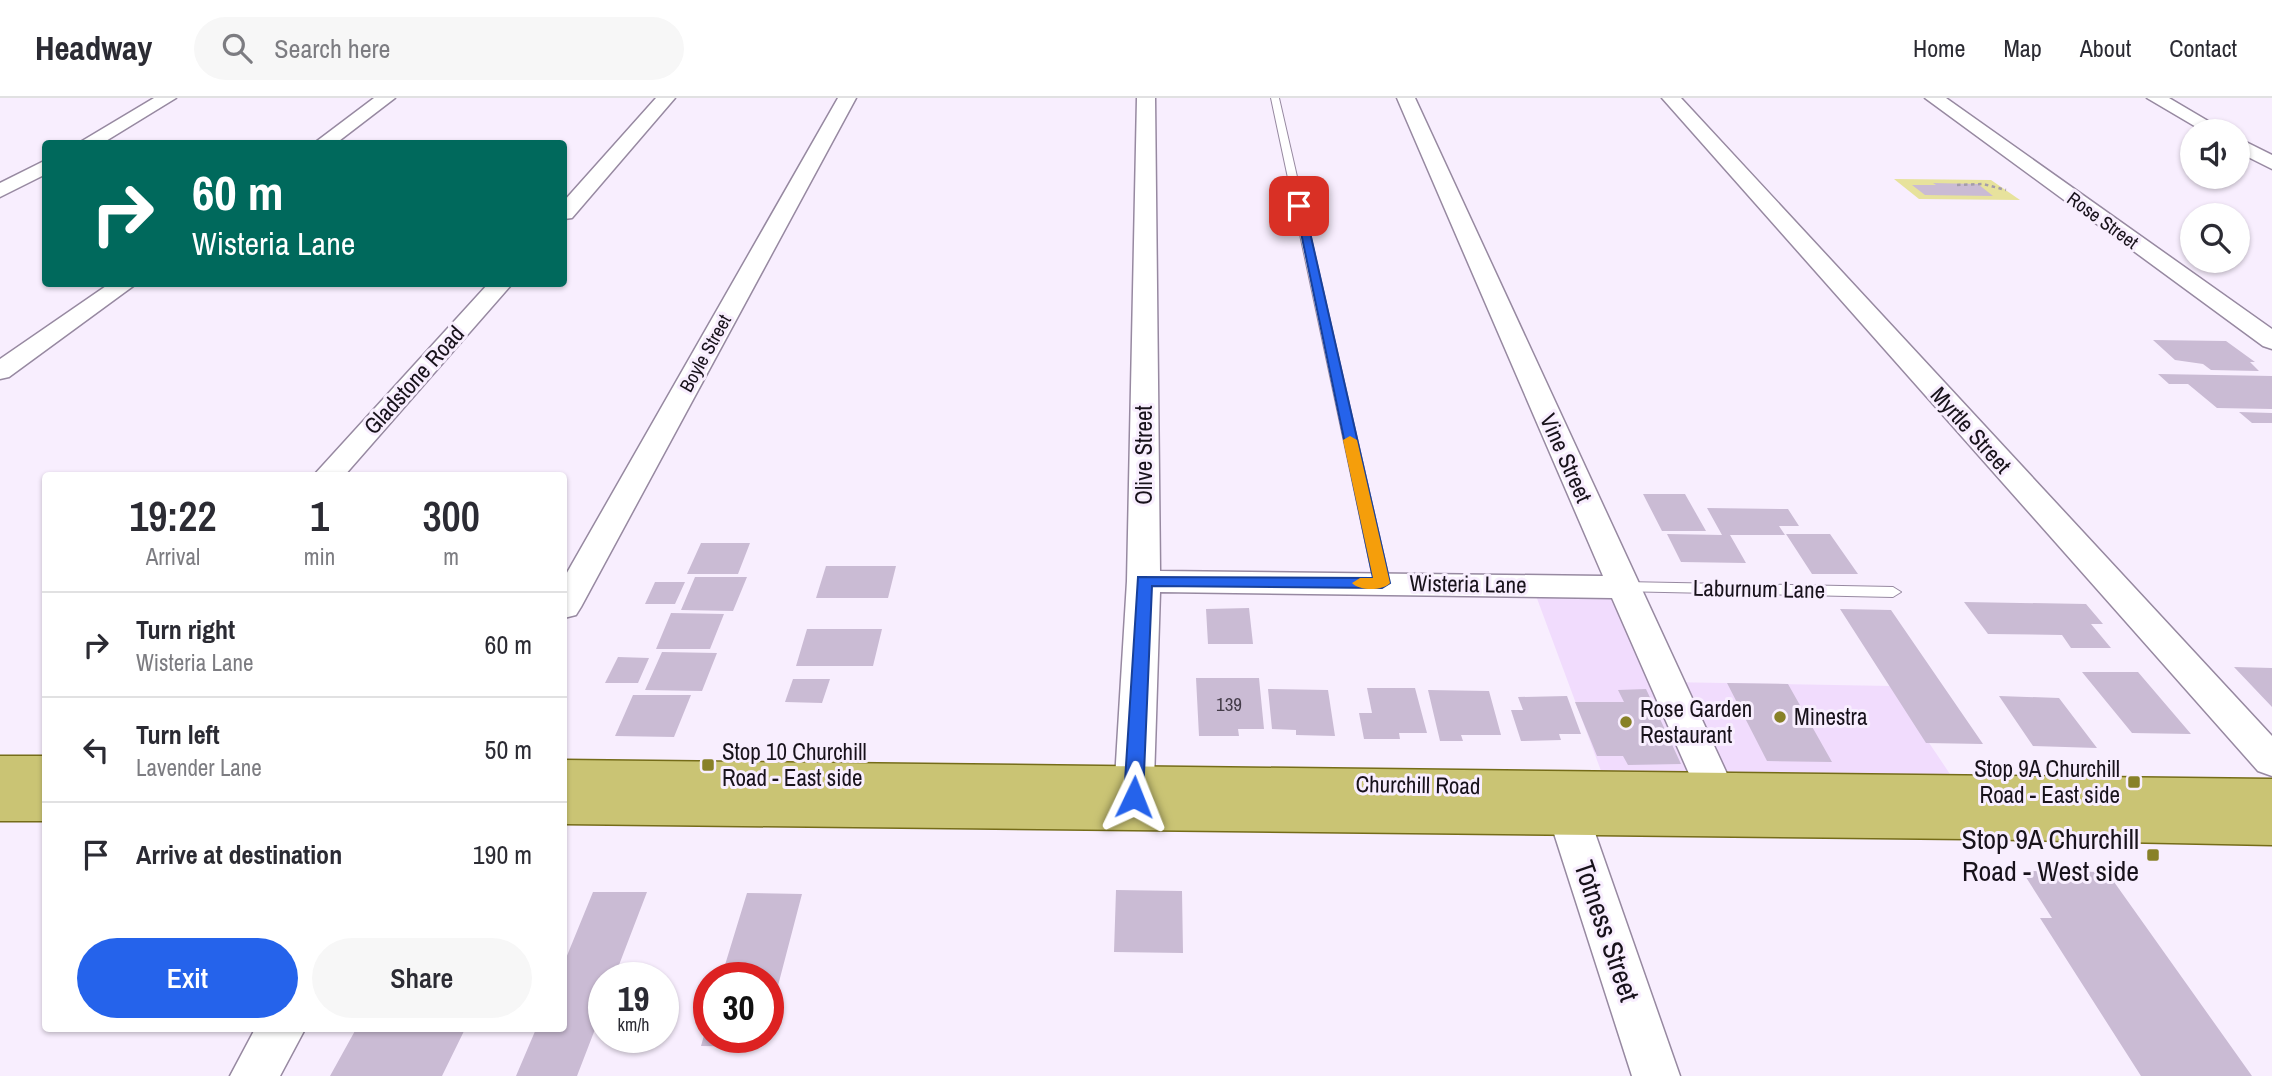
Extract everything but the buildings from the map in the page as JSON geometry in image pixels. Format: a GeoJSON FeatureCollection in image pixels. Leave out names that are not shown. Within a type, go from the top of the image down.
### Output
{"type":"FeatureCollection","features":[{"type":"Feature","properties":{"kind":"main road"},"geometry":{"type":"LineString","coordinates":[[0,773],[35,795]]}},
{"type":"Feature","properties":{"kind":"main road","name":"Churchill Road"},"geometry":{"type":"LineString","coordinates":[[567,777],[1134,797],[1721,803],[2272,797]]}},
{"type":"Feature","properties":{"kind":"main road","name":"Churchill Road"},"geometry":{"type":"LineString","coordinates":[[567,807],[1134,797]]}},
{"type":"Feature","properties":{"kind":"main road","name":"Churchill Road"},"geometry":{"type":"LineString","coordinates":[[1721,803],[2272,826]]}},
{"type":"Feature","properties":{"kind":"street"},"geometry":{"type":"LineString","coordinates":[[93,140],[167,98]]}},
{"type":"Feature","properties":{"kind":"street"},"geometry":{"type":"LineString","coordinates":[[328,140],[386,98]]}},
{"type":"Feature","properties":{"kind":"street"},"geometry":{"type":"LineString","coordinates":[[567,210],[666,98]]}},
{"type":"Feature","properties":{"kind":"street","name":"Boyle Street"},"geometry":{"type":"LineString","coordinates":[[567,602],[847,98]]}},
{"type":"Feature","properties":{"kind":"street","name":"Olive Street"},"geometry":{"type":"LineString","coordinates":[[1134,797],[1144,581],[1146,98]]}},
{"type":"Feature","properties":{"kind":"street","name":"Vine Street"},"geometry":{"type":"LineString","coordinates":[[1406,98],[1721,803]]}},
{"type":"Feature","properties":{"kind":"street","name":"Myrtle Street"},"geometry":{"type":"LineString","coordinates":[[1671,98],[2272,761]]}},
{"type":"Feature","properties":{"kind":"street","name":"Rose Street"},"geometry":{"type":"LineString","coordinates":[[1934,98],[2049,188],[2272,341]]}},
{"type":"Feature","properties":{"kind":"street"},"geometry":{"type":"LineString","coordinates":[[2156,98],[2194,119]]}},
{"type":"Feature","properties":{"kind":"street"},"geometry":{"type":"LineString","coordinates":[[2250,151],[2272,163]]}},
{"type":"Feature","properties":{"kind":"street"},"geometry":{"type":"LineString","coordinates":[[0,191],[42,168]]}},
{"type":"Feature","properties":{"kind":"street"},"geometry":{"type":"LineString","coordinates":[[0,371],[120,287]]}},
{"type":"Feature","properties":{"kind":"street","name":"Gladstone Road"},"geometry":{"type":"LineString","coordinates":[[332,472],[497,287]]}},
{"type":"Feature","properties":{"kind":"street","name":"Wisteria Lane"},"geometry":{"type":"LineString","coordinates":[[1144,581],[1624,587]]}},
{"type":"Feature","properties":{"kind":"street","name":"Totness Street"},"geometry":{"type":"LineString","coordinates":[[1563,801],[1656,1076]]}},
{"type":"Feature","properties":{"kind":"street"},"geometry":{"type":"LineString","coordinates":[[254,1076],[279,1032]]}},
{"type":"Feature","properties":{"kind":"lane"},"geometry":{"type":"LineString","coordinates":[[1275,98],[1382,583]]}},
{"type":"Feature","properties":{"kind":"lane","name":"Laburnum Lane"},"geometry":{"type":"LineString","coordinates":[[1624,587],[1893,592]]}},
{"type":"Feature","properties":{"kind":"path"},"geometry":{"type":"LineString","coordinates":[[1956,185],[1983,184],[2006,190]]}},
{"type":"Feature","properties":{"kind":"shaded area"},"geometry":{"type":"Polygon","coordinates":[[[1894,179],[1991,180],[2020,200],[1919,199],[1894,179]]]}},
{"type":"Feature","properties":{"kind":"shaded area"},"geometry":{"type":"Polygon","coordinates":[[[1532,585],[1624,587],[1666,682],[1891,686],[1962,792],[1607,787],[1532,585]]]}},
{"type":"Feature","properties":{"kind":"slow traffic"},"geometry":{"type":"LineString","coordinates":[[1350,440],[1382,583],[1360,583]]}},
{"type":"Feature","properties":{"kind":"place","name":"Minestra"},"geometry":{"type":"Point","coordinates":[1780,717]}},
{"type":"Feature","properties":{"kind":"place","name":"Rose Garden Restaurant"},"geometry":{"type":"Point","coordinates":[1626,722]}},
{"type":"Feature","properties":{"kind":"place","name":"Stop 10 Churchill Road - East side"},"geometry":{"type":"Point","coordinates":[708,765]}},
{"type":"Feature","properties":{"kind":"place","name":"Stop 9A Churchill Road - East side"},"geometry":{"type":"Point","coordinates":[2134,782]}},
{"type":"Feature","properties":{"kind":"place","name":"Stop 9A Churchill Road - West side"},"geometry":{"type":"Point","coordinates":[2153,855]}},
{"type":"Feature","properties":{"kind":"route"},"geometry":{"type":"LineString","coordinates":[[1134,797],[1144,581],[1382,583],[1299,206]]}}]}
